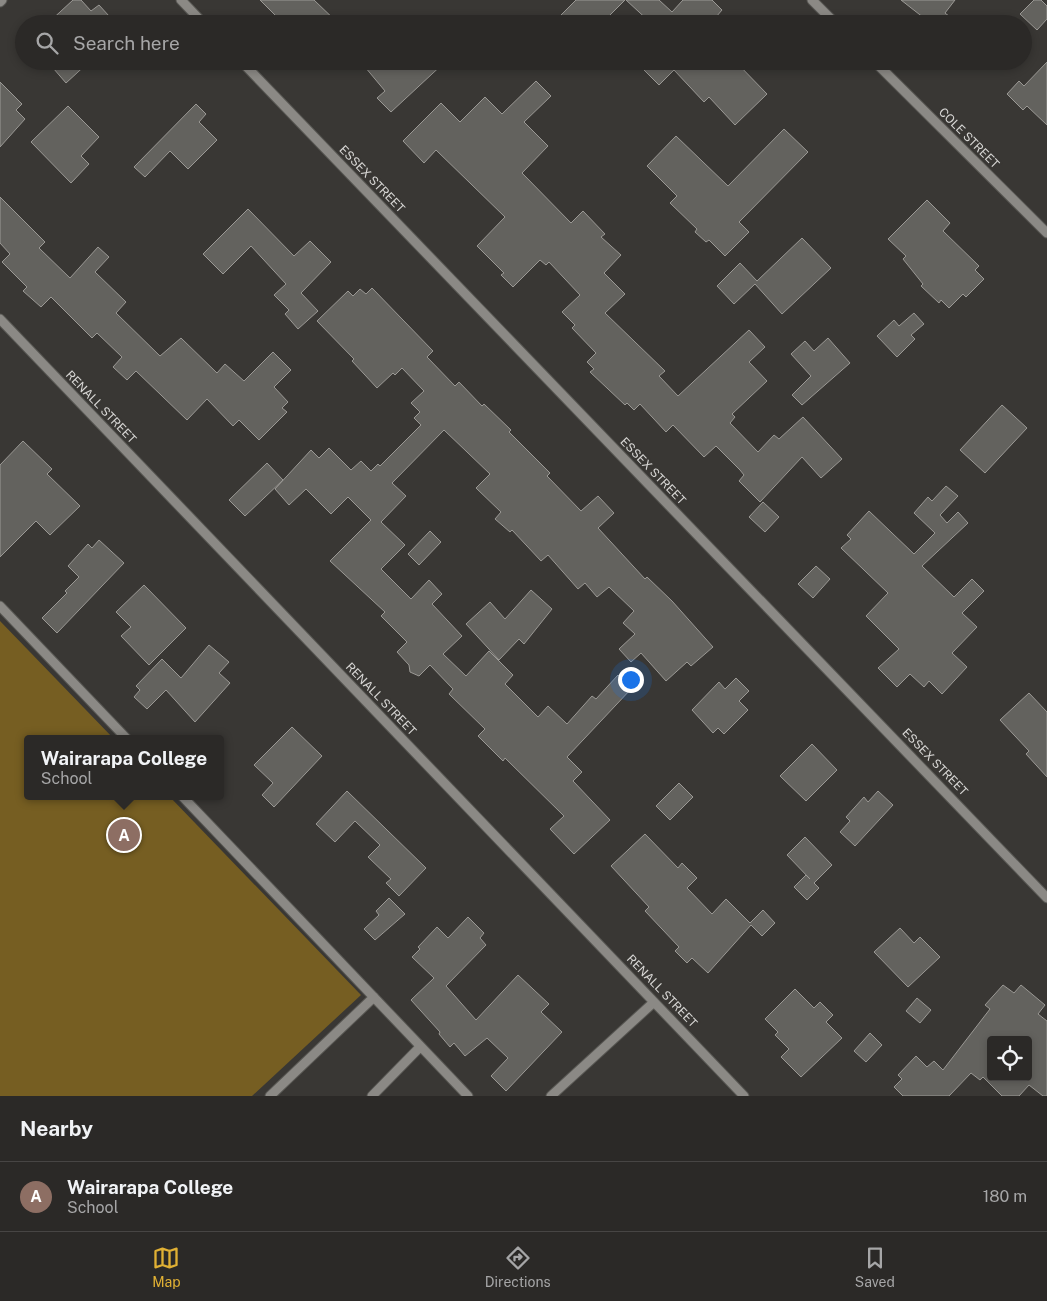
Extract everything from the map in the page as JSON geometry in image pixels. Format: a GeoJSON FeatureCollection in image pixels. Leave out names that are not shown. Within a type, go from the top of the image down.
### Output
{"type":"FeatureCollection","features":[{"type":"Feature","properties":{"kind":"street"},"geometry":{"type":"LineString","coordinates":[[181,0],[195,15]]}},
{"type":"Feature","properties":{"kind":"street"},"geometry":{"type":"LineString","coordinates":[[812,0],[827,15]]}},
{"type":"Feature","properties":{"kind":"street","name":"ESSEX STREET"},"geometry":{"type":"LineString","coordinates":[[249,70],[1047,898]]}},
{"type":"Feature","properties":{"kind":"street","name":"COLE STREET"},"geometry":{"type":"LineString","coordinates":[[883,70],[1047,234]]}},
{"type":"Feature","properties":{"kind":"street","name":"RENALL STREET"},"geometry":{"type":"LineString","coordinates":[[0,319],[744,1096]]}},
{"type":"Feature","properties":{"kind":"street"},"geometry":{"type":"LineString","coordinates":[[0,606],[123,735]]}},
{"type":"Feature","properties":{"kind":"street"},"geometry":{"type":"LineString","coordinates":[[186,800],[468,1096]]}},
{"type":"Feature","properties":{"kind":"street"},"geometry":{"type":"LineString","coordinates":[[270,1096],[374,997]]}},
{"type":"Feature","properties":{"kind":"street"},"geometry":{"type":"LineString","coordinates":[[550,1096],[654,1002]]}},
{"type":"Feature","properties":{"kind":"street"},"geometry":{"type":"LineString","coordinates":[[372,1096],[420,1047]]}},
{"type":"Feature","properties":{"kind":"shaded area"},"geometry":{"type":"Polygon","coordinates":[[[0,621],[110,735],[24,735],[24,800],[173,800],[361,995],[252,1096],[0,1096],[0,621]]]}},
{"type":"Feature","properties":{"kind":"building"},"geometry":{"type":"Polygon","coordinates":[[[73,0],[81,0],[91,11],[99,5],[108,15],[57,15],[73,0]]]}},
{"type":"Feature","properties":{"kind":"building"},"geometry":{"type":"Polygon","coordinates":[[[260,0],[314,0],[330,15],[275,15],[260,0]]]}},
{"type":"Feature","properties":{"kind":"building"},"geometry":{"type":"Polygon","coordinates":[[[576,0],[625,0],[610,15],[561,15],[576,0]]]}},
{"type":"Feature","properties":{"kind":"building"},"geometry":{"type":"Polygon","coordinates":[[[626,0],[659,0],[672,12],[683,0],[712,0],[722,10],[718,15],[642,15],[626,0]]]}},
{"type":"Feature","properties":{"kind":"building"},"geometry":{"type":"Polygon","coordinates":[[[901,0],[955,0],[945,13],[948,15],[920,15],[901,0]]]}},
{"type":"Feature","properties":{"kind":"building"},"geometry":{"type":"Polygon","coordinates":[[[1034,0],[1041,0],[1047,6],[1047,19],[1037,30],[1032,25],[1032,15],[1020,14],[1034,0]]]}},
{"type":"Feature","properties":{"kind":"building"},"geometry":{"type":"Polygon","coordinates":[[[1047,62],[1047,125],[1027,106],[1023,110],[1007,94],[1019,81],[1024,86],[1047,62]]]}},
{"type":"Feature","properties":{"kind":"building"},"geometry":{"type":"Polygon","coordinates":[[[55,70],[80,70],[66,83],[55,70]]]}},
{"type":"Feature","properties":{"kind":"building"},"geometry":{"type":"Polygon","coordinates":[[[368,70],[436,70],[391,112],[377,98],[385,91],[368,70]]]}},
{"type":"Feature","properties":{"kind":"building"},"geometry":{"type":"Polygon","coordinates":[[[644,70],[674,70],[659,85],[644,70]]]}},
{"type":"Feature","properties":{"kind":"building"},"geometry":{"type":"Polygon","coordinates":[[[674,70],[744,70],[767,94],[735,125],[709,97],[704,102],[674,70]]]}},
{"type":"Feature","properties":{"kind":"building"},"geometry":{"type":"Polygon","coordinates":[[[536,81],[551,96],[524,122],[548,146],[522,173],[571,223],[583,211],[605,234],[601,237],[621,255],[604,273],[625,294],[605,313],[665,371],[659,376],[678,396],[749,330],[765,347],[749,362],[767,381],[732,414],[735,417],[730,423],[758,452],[774,435],[779,439],[803,417],[842,459],[821,478],[802,457],[760,502],[739,481],[744,475],[716,446],[704,457],[673,425],[666,432],[640,404],[634,410],[627,403],[625,405],[590,372],[594,369],[587,362],[596,353],[572,328],[575,325],[562,312],[580,295],[549,262],[546,265],[540,260],[513,287],[501,275],[504,273],[477,246],[505,217],[436,150],[424,163],[403,141],[441,103],[460,122],[485,97],[502,114],[536,81]]]}},
{"type":"Feature","properties":{"kind":"building"},"geometry":{"type":"Polygon","coordinates":[[[0,82],[22,104],[16,110],[25,119],[0,147],[0,82]]]}},
{"type":"Feature","properties":{"kind":"building"},"geometry":{"type":"Polygon","coordinates":[[[196,104],[206,114],[199,122],[217,140],[188,169],[170,151],[145,177],[134,167],[196,104]]]}},
{"type":"Feature","properties":{"kind":"building"},"geometry":{"type":"Polygon","coordinates":[[[68,106],[99,137],[81,156],[89,164],[71,183],[31,142],[68,106]]]}},
{"type":"Feature","properties":{"kind":"building"},"geometry":{"type":"Polygon","coordinates":[[[784,129],[808,152],[739,222],[749,232],[725,256],[709,240],[706,242],[695,232],[697,229],[670,203],[677,196],[647,166],[676,136],[728,186],[784,129]]]}},
{"type":"Feature","properties":{"kind":"building"},"geometry":{"type":"Polygon","coordinates":[[[0,197],[45,242],[39,248],[70,278],[98,247],[109,257],[95,272],[126,302],[116,313],[160,356],[181,338],[217,373],[225,364],[244,381],[273,352],[291,370],[274,387],[288,402],[282,408],[287,412],[259,440],[239,420],[233,426],[207,399],[187,420],[136,371],[127,380],[113,367],[122,357],[97,333],[92,338],[51,297],[41,307],[23,291],[27,287],[2,262],[10,254],[0,243],[0,197]]]}},
{"type":"Feature","properties":{"kind":"building"},"geometry":{"type":"Polygon","coordinates":[[[927,200],[950,223],[943,231],[979,266],[975,270],[984,279],[966,297],[963,294],[949,308],[941,300],[939,303],[921,286],[923,284],[903,259],[906,256],[888,239],[927,200]]]}},
{"type":"Feature","properties":{"kind":"building"},"geometry":{"type":"Polygon","coordinates":[[[248,209],[294,256],[310,241],[331,262],[301,293],[318,311],[298,329],[285,314],[289,310],[274,295],[286,284],[251,246],[223,274],[203,254],[248,209]]]}},
{"type":"Feature","properties":{"kind":"building"},"geometry":{"type":"Polygon","coordinates":[[[802,238],[831,268],[782,314],[755,284],[734,304],[717,286],[740,263],[757,281],[802,238]]]}},
{"type":"Feature","properties":{"kind":"building"},"geometry":{"type":"Polygon","coordinates":[[[372,288],[433,351],[427,357],[455,386],[459,382],[482,406],[484,404],[511,430],[509,432],[550,473],[547,476],[581,511],[598,496],[614,513],[598,528],[645,579],[647,577],[672,601],[713,647],[691,666],[687,662],[666,681],[641,653],[631,662],[619,649],[635,634],[623,623],[634,611],[609,587],[597,597],[585,583],[578,589],[548,555],[541,561],[512,530],[510,532],[495,519],[501,512],[476,488],[490,474],[444,430],[392,483],[406,496],[381,522],[405,545],[381,569],[411,599],[429,580],[442,594],[432,604],[462,636],[443,654],[466,676],[489,651],[513,675],[505,684],[538,717],[548,706],[567,724],[592,696],[596,699],[618,675],[632,688],[567,757],[582,772],[573,781],[610,820],[574,854],[550,829],[564,816],[505,758],[503,761],[478,736],[485,729],[449,694],[453,689],[430,665],[419,676],[410,672],[409,665],[397,652],[407,642],[381,616],[385,612],[330,561],[371,520],[348,497],[331,514],[306,489],[289,505],[275,489],[311,450],[319,458],[329,448],[351,470],[361,461],[371,471],[378,464],[380,466],[421,425],[414,418],[420,412],[411,403],[424,391],[402,368],[395,375],[393,373],[377,388],[352,361],[354,359],[317,321],[348,291],[353,296],[360,289],[366,294],[372,288]]]}},
{"type":"Feature","properties":{"kind":"building"},"geometry":{"type":"Polygon","coordinates":[[[914,313],[924,324],[911,335],[915,339],[897,357],[877,336],[894,320],[899,326],[914,313]]]}},
{"type":"Feature","properties":{"kind":"building"},"geometry":{"type":"Polygon","coordinates":[[[828,338],[850,363],[802,405],[792,395],[811,376],[791,354],[805,341],[814,351],[828,338]]]}},
{"type":"Feature","properties":{"kind":"building"},"geometry":{"type":"Polygon","coordinates":[[[1002,405],[1027,428],[985,473],[960,450],[1002,405]]]}},
{"type":"Feature","properties":{"kind":"building"},"geometry":{"type":"Polygon","coordinates":[[[23,441],[52,469],[47,474],[80,506],[50,535],[36,521],[0,557],[0,465],[23,441]]]}},
{"type":"Feature","properties":{"kind":"building"},"geometry":{"type":"Polygon","coordinates":[[[267,463],[283,480],[245,516],[229,500],[267,463]]]}},
{"type":"Feature","properties":{"kind":"building"},"geometry":{"type":"Polygon","coordinates":[[[946,486],[958,496],[940,515],[947,523],[958,512],[968,523],[922,566],[954,597],[972,579],[984,591],[962,613],[977,627],[952,653],[967,667],[942,694],[929,681],[924,687],[910,674],[897,687],[878,668],[899,649],[866,616],[888,593],[841,548],[851,539],[847,535],[869,511],[914,554],[935,533],[914,513],[928,497],[932,501],[946,486]]]}},
{"type":"Feature","properties":{"kind":"building"},"geometry":{"type":"Polygon","coordinates":[[[763,502],[779,517],[765,532],[749,517],[763,502]]]}},
{"type":"Feature","properties":{"kind":"building"},"geometry":{"type":"Polygon","coordinates":[[[430,531],[441,542],[419,565],[408,554],[430,531]]]}},
{"type":"Feature","properties":{"kind":"building"},"geometry":{"type":"Polygon","coordinates":[[[99,540],[124,563],[57,633],[42,618],[67,593],[65,591],[79,577],[68,566],[88,544],[92,548],[99,540]]]}},
{"type":"Feature","properties":{"kind":"building"},"geometry":{"type":"Polygon","coordinates":[[[816,566],[830,579],[813,598],[798,584],[816,566]]]}},
{"type":"Feature","properties":{"kind":"building"},"geometry":{"type":"Polygon","coordinates":[[[144,585],[186,628],[149,665],[121,636],[131,627],[116,612],[144,585]]]}},
{"type":"Feature","properties":{"kind":"building"},"geometry":{"type":"Polygon","coordinates":[[[531,590],[552,609],[524,644],[519,639],[499,660],[466,624],[490,602],[505,619],[531,590]]]}},
{"type":"Feature","properties":{"kind":"building"},"geometry":{"type":"Polygon","coordinates":[[[209,645],[229,662],[219,673],[230,683],[195,722],[166,690],[147,709],[134,697],[140,690],[136,686],[162,659],[181,678],[209,645]]]}},
{"type":"Feature","properties":{"kind":"building"},"geometry":{"type":"Polygon","coordinates":[[[736,678],[749,691],[739,701],[748,710],[724,734],[718,728],[713,733],[692,710],[719,682],[725,689],[736,678]]]}},
{"type":"Feature","properties":{"kind":"building"},"geometry":{"type":"Polygon","coordinates":[[[1029,693],[1047,712],[1047,777],[1026,754],[1029,751],[1000,720],[1029,693]]]}},
{"type":"Feature","properties":{"kind":"building"},"geometry":{"type":"Polygon","coordinates":[[[292,727],[322,756],[274,807],[262,795],[273,783],[254,765],[292,727]]]}},
{"type":"Feature","properties":{"kind":"building"},"geometry":{"type":"Polygon","coordinates":[[[812,744],[837,770],[806,801],[780,776],[812,744]]]}},
{"type":"Feature","properties":{"kind":"building"},"geometry":{"type":"Polygon","coordinates":[[[679,783],[693,797],[670,820],[656,806],[679,783]]]}},
{"type":"Feature","properties":{"kind":"building"},"geometry":{"type":"Polygon","coordinates":[[[347,791],[426,868],[399,896],[386,883],[391,879],[368,857],[380,845],[355,821],[335,842],[316,824],[347,791]]]}},
{"type":"Feature","properties":{"kind":"building"},"geometry":{"type":"Polygon","coordinates":[[[878,791],[893,805],[855,846],[840,832],[850,821],[846,817],[864,797],[868,802],[878,791]]]}},
{"type":"Feature","properties":{"kind":"building"},"geometry":{"type":"Polygon","coordinates":[[[645,834],[678,868],[682,863],[697,878],[687,888],[712,914],[726,899],[750,923],[763,910],[775,923],[762,936],[751,925],[708,973],[692,958],[687,963],[675,951],[679,947],[645,911],[649,907],[611,866],[645,834]]]}},
{"type":"Feature","properties":{"kind":"building"},"geometry":{"type":"Polygon","coordinates":[[[805,837],[832,865],[814,883],[819,888],[807,900],[794,887],[806,875],[810,879],[787,855],[805,837]]]}},
{"type":"Feature","properties":{"kind":"building"},"geometry":{"type":"Polygon","coordinates":[[[389,898],[405,914],[375,940],[364,929],[379,915],[376,911],[389,898]]]}},
{"type":"Feature","properties":{"kind":"building"},"geometry":{"type":"Polygon","coordinates":[[[468,917],[484,933],[480,938],[486,945],[446,986],[476,1020],[518,975],[549,1004],[541,1012],[562,1032],[506,1091],[491,1076],[508,1058],[487,1038],[465,1056],[454,1043],[450,1047],[439,1034],[440,1032],[411,1000],[434,978],[412,957],[420,949],[418,947],[437,927],[448,938],[468,917]]]}},
{"type":"Feature","properties":{"kind":"building"},"geometry":{"type":"Polygon","coordinates":[[[900,928],[914,943],[920,937],[940,957],[908,987],[874,952],[900,928]]]}},
{"type":"Feature","properties":{"kind":"building"},"geometry":{"type":"Polygon","coordinates":[[[1003,985],[1014,993],[1021,985],[1045,1005],[1038,1014],[1047,1021],[1047,1096],[1043,1096],[1029,1085],[1019,1096],[1002,1096],[987,1081],[983,1077],[980,1080],[971,1073],[949,1096],[903,1096],[894,1087],[902,1079],[898,1075],[916,1056],[927,1067],[934,1061],[943,1070],[990,1009],[985,1005],[1003,985]]]}},
{"type":"Feature","properties":{"kind":"building"},"geometry":{"type":"Polygon","coordinates":[[[795,989],[814,1008],[820,1002],[833,1015],[826,1022],[842,1038],[801,1077],[781,1057],[789,1049],[775,1035],[778,1032],[765,1019],[795,989]]]}},
{"type":"Feature","properties":{"kind":"building"},"geometry":{"type":"Polygon","coordinates":[[[917,998],[931,1010],[920,1023],[906,1011],[917,998]]]}},
{"type":"Feature","properties":{"kind":"building"},"geometry":{"type":"Polygon","coordinates":[[[870,1033],[882,1045],[866,1062],[854,1051],[870,1033]]]}},
{"type":"Feature","properties":{"kind":"place","name":"Wairarapa College"},"geometry":{"type":"Point","coordinates":[124,835]}}]}
